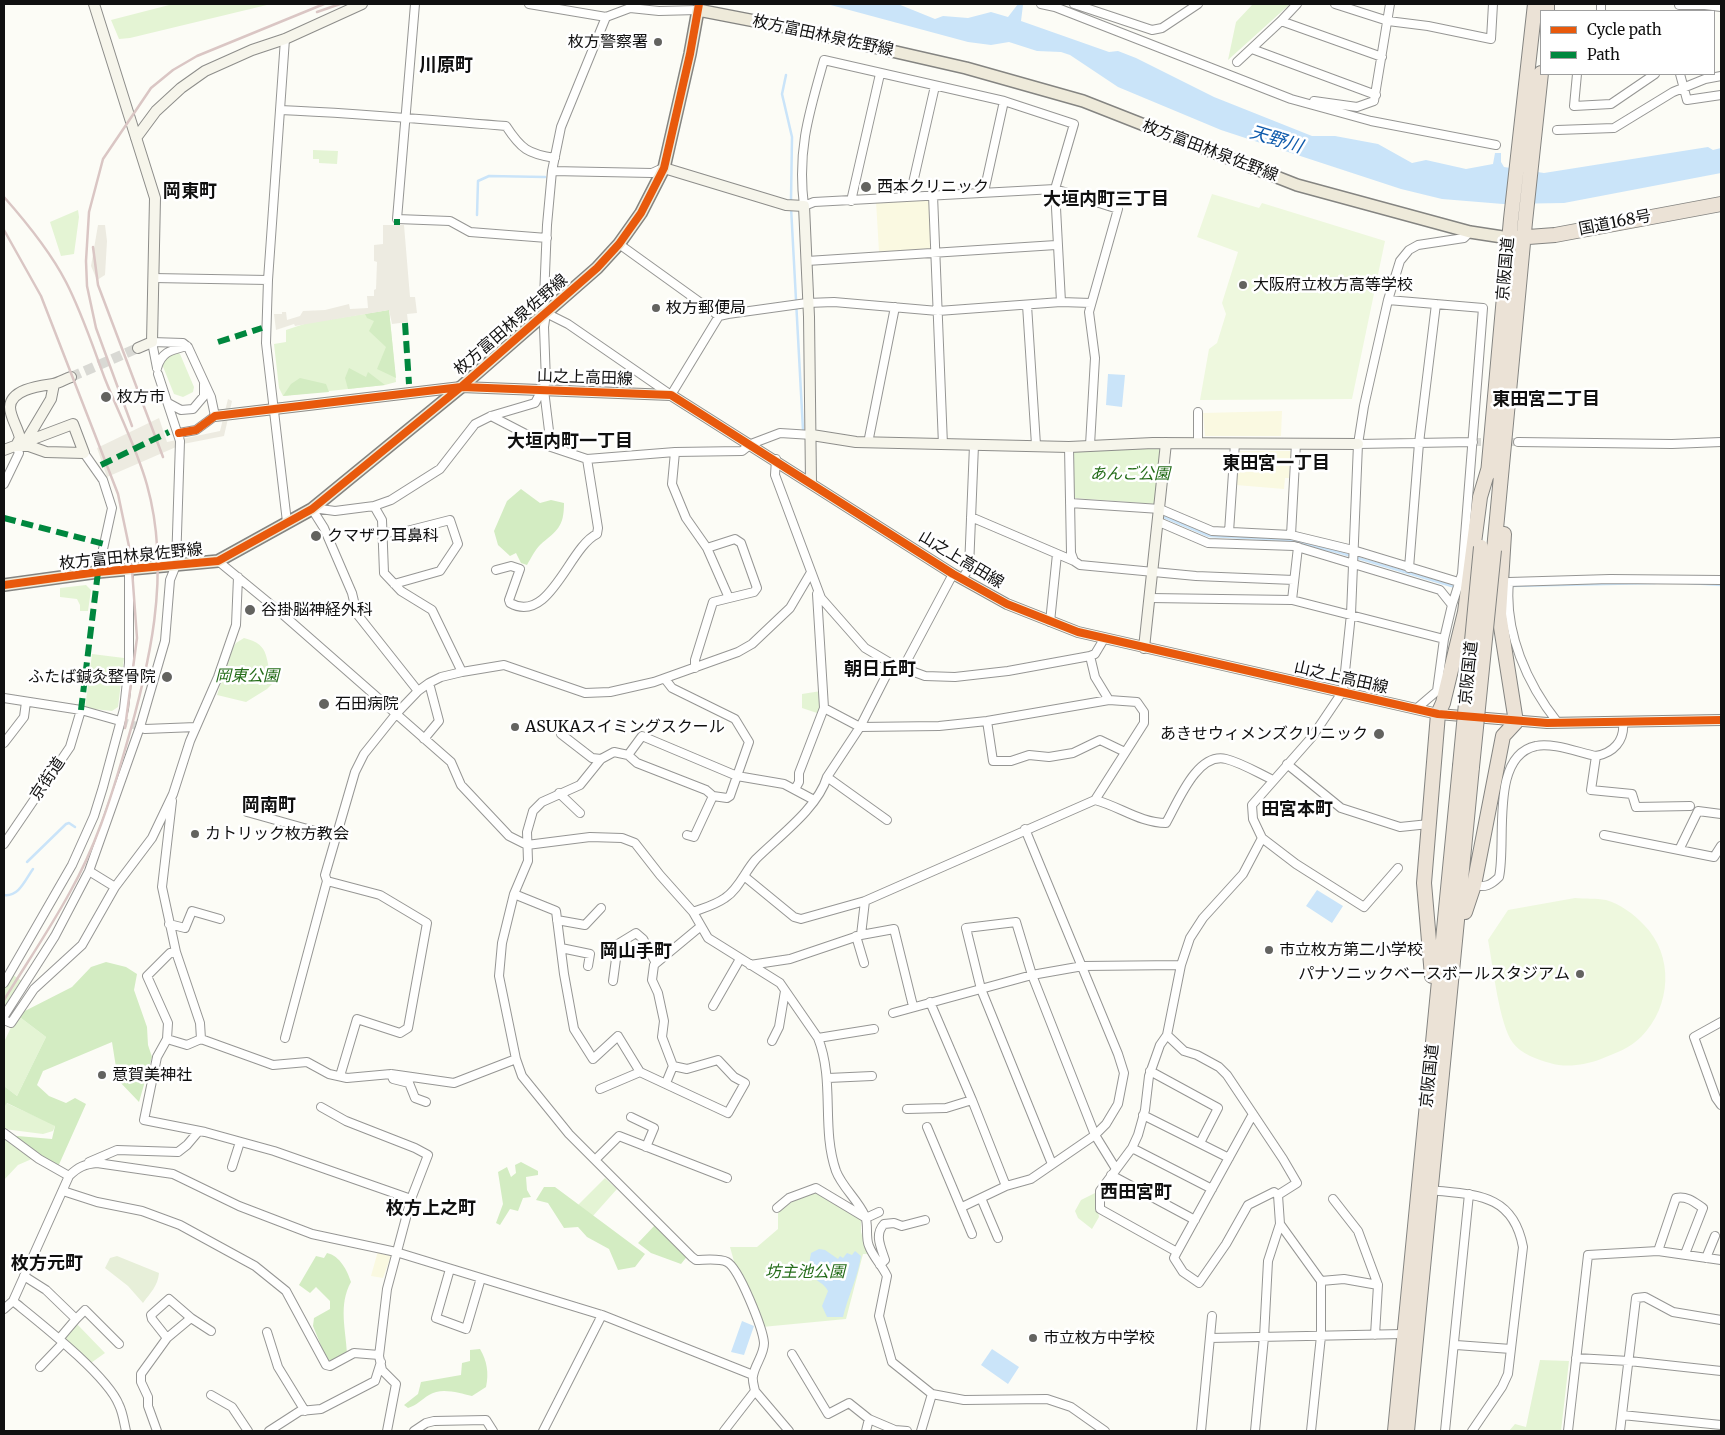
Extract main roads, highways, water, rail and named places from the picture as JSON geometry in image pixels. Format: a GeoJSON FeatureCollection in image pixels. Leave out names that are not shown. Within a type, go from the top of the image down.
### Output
{"type":"FeatureCollection","features":[{"type":"Feature","properties":{"kind":"highway","name":"京阪国道"},"geometry":{"type":"LineString","coordinates":[[1395,1431],[1403,1334],[1488,549],[1489,467],[1510,219],[1535,4]]}},
{"type":"Feature","properties":{"kind":"highway","name":"京阪国道"},"geometry":{"type":"LineString","coordinates":[[1488,549],[1500,487],[1541,75]]}},
{"type":"Feature","properties":{"kind":"highway","name":"国道168号"},"geometry":{"type":"LineString","coordinates":[[1509,238],[1524,239],[1721,204]]}},
{"type":"Feature","properties":{"kind":"highway"},"geometry":{"type":"LineString","coordinates":[[1428,1104],[1425,1053],[1433,969],[1424,883],[1438,714],[1443,703],[1465,612],[1480,497],[1489,467]]}},
{"type":"Feature","properties":{"kind":"highway"},"geometry":{"type":"LineString","coordinates":[[1457,937],[1474,885],[1503,736],[1516,722],[1499,614],[1506,503],[1500,487]]}},
{"type":"Feature","properties":{"kind":"highway","name":"京阪国道"},"geometry":{"type":"LineString","coordinates":[[1407,1431],[1457,937],[1466,766]]}},
{"type":"Feature","properties":{"kind":"main road","name":"枚方富田林泉佐野線"},"geometry":{"type":"LineString","coordinates":[[4,584],[98,572],[218,561],[312,509],[461,387],[597,268],[619,244],[641,213],[664,168],[690,54],[698,7],[966,68],[1083,102],[1296,185],[1470,232],[1509,238]]}},
{"type":"Feature","properties":{"kind":"water","name":"天野川"},"geometry":{"type":"Polygon","coordinates":[[[827,4],[898,4],[935,19],[943,16],[968,18],[991,12],[1008,17],[1018,4],[1023,5],[1021,21],[1109,52],[1118,51],[1136,58],[1214,97],[1312,136],[1335,136],[1378,144],[1412,163],[1426,160],[1466,169],[1493,164],[1495,153],[1501,153],[1501,162],[1504,167],[1544,173],[1708,147],[1713,150],[1721,148],[1721,173],[1564,203],[1503,204],[1442,199],[1401,189],[1221,130],[1118,87],[1070,55],[1061,52],[1037,51],[1009,42],[991,45],[968,42],[827,4]]]}},
{"type":"Feature","properties":{"kind":"water"},"geometry":{"type":"Polygon","coordinates":[[[1108,374],[1125,375],[1122,407],[1106,405],[1108,374]]]}},
{"type":"Feature","properties":{"kind":"water"},"geometry":{"type":"Polygon","coordinates":[[[1317,890],[1343,906],[1332,923],[1306,906],[1317,890]]]}},
{"type":"Feature","properties":{"kind":"water"},"geometry":{"type":"Polygon","coordinates":[[[819,1249],[825,1250],[838,1259],[840,1256],[843,1258],[847,1253],[852,1255],[855,1251],[861,1256],[843,1317],[827,1317],[822,1306],[828,1291],[808,1270],[811,1253],[819,1249]]]}},
{"type":"Feature","properties":{"kind":"water"},"geometry":{"type":"Polygon","coordinates":[[[742,1321],[754,1326],[744,1355],[731,1352],[742,1321]]]}},
{"type":"Feature","properties":{"kind":"water"},"geometry":{"type":"Polygon","coordinates":[[[992,1349],[1019,1367],[1008,1384],[981,1365],[992,1349]]]}},
{"type":"Feature","properties":{"kind":"waterway"},"geometry":{"type":"LineString","coordinates":[[786,75],[782,94],[792,137],[791,201]]}},
{"type":"Feature","properties":{"kind":"waterway"},"geometry":{"type":"LineString","coordinates":[[477,215],[478,181],[489,176],[545,177]]}},
{"type":"Feature","properties":{"kind":"waterway"},"geometry":{"type":"LineString","coordinates":[[791,207],[803,430]]}},
{"type":"Feature","properties":{"kind":"waterway"},"geometry":{"type":"LineString","coordinates":[[1164,517],[1209,536],[1288,540],[1341,553],[1455,587]]}},
{"type":"Feature","properties":{"kind":"waterway"},"geometry":{"type":"LineString","coordinates":[[1510,586],[1655,583]]}},
{"type":"Feature","properties":{"kind":"waterway"},"geometry":{"type":"LineString","coordinates":[[1688,583],[1721,585]]}},
{"type":"Feature","properties":{"kind":"waterway"},"geometry":{"type":"LineString","coordinates":[[27,862],[66,824],[69,823],[75,827]]}},
{"type":"Feature","properties":{"kind":"waterway"},"geometry":{"type":"LineString","coordinates":[[4,895],[18,891],[33,869]]}},
{"type":"Feature","properties":{"kind":"tunnel"},"geometry":{"type":"LineString","coordinates":[[71,377],[138,348]]}},
{"type":"Feature","properties":{"kind":"tunnel"},"geometry":{"type":"LineString","coordinates":[[1473,442],[1518,442]]}},
{"type":"Feature","properties":{"kind":"tunnel"},"geometry":{"type":"LineString","coordinates":[[120,721],[140,727]]}},
{"type":"Feature","properties":{"kind":"railway"},"geometry":{"type":"LineString","coordinates":[[132,426],[96,328],[87,286],[86,261],[89,212],[103,159],[151,88],[173,70],[197,56],[324,4]]}},
{"type":"Feature","properties":{"kind":"railway"},"geometry":{"type":"LineString","coordinates":[[317,12],[340,4]]}},
{"type":"Feature","properties":{"kind":"railway"},"geometry":{"type":"LineString","coordinates":[[4,197],[30,227],[53,259],[77,306],[143,472],[154,519],[157,552],[157,586],[149,654],[142,688],[119,771],[94,841],[79,875],[4,1000]]}},
{"type":"Feature","properties":{"kind":"railway"},"geometry":{"type":"LineString","coordinates":[[4,230],[41,296],[118,494],[131,556],[137,638],[125,728]]}},
{"type":"Feature","properties":{"kind":"railway"},"geometry":{"type":"LineString","coordinates":[[93,247],[98,285],[163,457]]}},
{"type":"Feature","properties":{"kind":"place","name":"枚方警察署"},"geometry":{"type":"Point","coordinates":[658,42]}},
{"type":"Feature","properties":{"kind":"place","name":"西本クリニック"},"geometry":{"type":"Point","coordinates":[866,187]}},
{"type":"Feature","properties":{"kind":"place","name":"大阪府立枚方高等学校"},"geometry":{"type":"Point","coordinates":[1243,285]}},
{"type":"Feature","properties":{"kind":"place","name":"枚方郵便局"},"geometry":{"type":"Point","coordinates":[656,308]}},
{"type":"Feature","properties":{"kind":"place","name":"枚方市"},"geometry":{"type":"Point","coordinates":[106,397]}},
{"type":"Feature","properties":{"kind":"place","name":"クマザワ耳鼻科"},"geometry":{"type":"Point","coordinates":[316,536]}},
{"type":"Feature","properties":{"kind":"place","name":"谷掛脳神経外科"},"geometry":{"type":"Point","coordinates":[250,610]}},
{"type":"Feature","properties":{"kind":"place","name":"ふたば鍼灸整骨院"},"geometry":{"type":"Point","coordinates":[167,677]}},
{"type":"Feature","properties":{"kind":"place","name":"石田病院"},"geometry":{"type":"Point","coordinates":[324,704]}},
{"type":"Feature","properties":{"kind":"place","name":"ASUKAスイミングスクール"},"geometry":{"type":"Point","coordinates":[515,727]}},
{"type":"Feature","properties":{"kind":"place","name":"あきせウィメンズクリニック"},"geometry":{"type":"Point","coordinates":[1379,734]}},
{"type":"Feature","properties":{"kind":"place","name":"カトリック枚方教会"},"geometry":{"type":"Point","coordinates":[195,834]}},
{"type":"Feature","properties":{"kind":"place","name":"市立枚方第二小学校"},"geometry":{"type":"Point","coordinates":[1269,950]}},
{"type":"Feature","properties":{"kind":"place","name":"パナソニックベースボールスタジアム"},"geometry":{"type":"Point","coordinates":[1580,974]}},
{"type":"Feature","properties":{"kind":"place","name":"意賀美神社"},"geometry":{"type":"Point","coordinates":[102,1075]}},
{"type":"Feature","properties":{"kind":"place","name":"市立枚方中学校"},"geometry":{"type":"Point","coordinates":[1033,1338]}},
{"type":"Feature","properties":{"kind":"district","name":"川原町"},"geometry":{"type":"Point","coordinates":[446,66]}},
{"type":"Feature","properties":{"kind":"district","name":"岡東町"},"geometry":{"type":"Point","coordinates":[190,192]}},
{"type":"Feature","properties":{"kind":"district","name":"大垣内町三丁目"},"geometry":{"type":"Point","coordinates":[1106,200]}},
{"type":"Feature","properties":{"kind":"district","name":"東田宮二丁目"},"geometry":{"type":"Point","coordinates":[1546,400]}},
{"type":"Feature","properties":{"kind":"district","name":"大垣内町一丁目"},"geometry":{"type":"Point","coordinates":[570,442]}},
{"type":"Feature","properties":{"kind":"district","name":"東田宮一丁目"},"geometry":{"type":"Point","coordinates":[1276,464]}},
{"type":"Feature","properties":{"kind":"district","name":"朝日丘町"},"geometry":{"type":"Point","coordinates":[880,670]}},
{"type":"Feature","properties":{"kind":"district","name":"岡南町"},"geometry":{"type":"Point","coordinates":[269,806]}},
{"type":"Feature","properties":{"kind":"district","name":"田宮本町"},"geometry":{"type":"Point","coordinates":[1297,810]}},
{"type":"Feature","properties":{"kind":"district","name":"岡山手町"},"geometry":{"type":"Point","coordinates":[636,952]}},
{"type":"Feature","properties":{"kind":"district","name":"西田宮町"},"geometry":{"type":"Point","coordinates":[1136,1193]}},
{"type":"Feature","properties":{"kind":"district","name":"枚方上之町"},"geometry":{"type":"Point","coordinates":[431,1209]}},
{"type":"Feature","properties":{"kind":"district","name":"枚方元町"},"geometry":{"type":"Point","coordinates":[47,1264]}},
{"type":"Feature","properties":{"kind":"park label","name":"あんご公園"},"geometry":{"type":"Point","coordinates":[1130,474]}},
{"type":"Feature","properties":{"kind":"park label","name":"岡東公園"},"geometry":{"type":"Point","coordinates":[247,676]}},
{"type":"Feature","properties":{"kind":"park label","name":"坊主池公園"},"geometry":{"type":"Point","coordinates":[805,1272]}}]}
